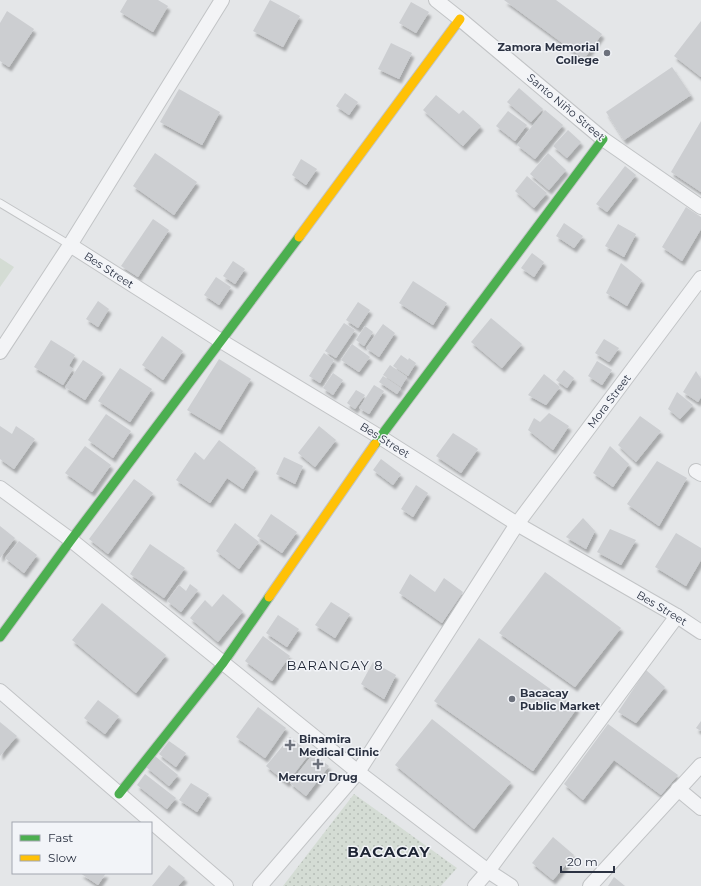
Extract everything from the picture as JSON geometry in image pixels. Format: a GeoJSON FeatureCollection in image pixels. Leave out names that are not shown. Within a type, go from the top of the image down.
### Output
{"type":"FeatureCollection","features":[{"type":"Feature","properties":{"kind":"street"},"geometry":{"type":"LineString","coordinates":[[0,352],[70,245],[222,0]]}},
{"type":"Feature","properties":{"kind":"street","name":"Santo Niño Street"},"geometry":{"type":"LineString","coordinates":[[436,0],[603,140],[701,207]]}},
{"type":"Feature","properties":{"kind":"street"},"geometry":{"type":"LineString","coordinates":[[0,637],[460,19]]}},
{"type":"Feature","properties":{"kind":"street"},"geometry":{"type":"LineString","coordinates":[[119,794],[223,663],[380,436],[603,140]]}},
{"type":"Feature","properties":{"kind":"street","name":"Bes Street"},"geometry":{"type":"LineString","coordinates":[[70,245],[220,341],[380,436],[517,524],[677,616],[701,632]]}},
{"type":"Feature","properties":{"kind":"street","name":"Mora Street"},"geometry":{"type":"LineString","coordinates":[[260,886],[358,772],[517,524],[701,278]]}},
{"type":"Feature","properties":{"kind":"street"},"geometry":{"type":"LineString","coordinates":[[0,488],[71,540],[358,772],[488,871],[511,886]]}},
{"type":"Feature","properties":{"kind":"street"},"geometry":{"type":"LineString","coordinates":[[475,886],[488,871],[677,616]]}},
{"type":"Feature","properties":{"kind":"street"},"geometry":{"type":"LineString","coordinates":[[0,691],[152,822]]}},
{"type":"Feature","properties":{"kind":"street"},"geometry":{"type":"LineString","coordinates":[[590,886],[701,765]]}},
{"type":"Feature","properties":{"kind":"street"},"geometry":{"type":"LineString","coordinates":[[678,789],[701,808]]}},
{"type":"Feature","properties":{"kind":"street"},"geometry":{"type":"LineString","coordinates":[[152,822],[226,886]]}},
{"type":"Feature","properties":{"kind":"lane"},"geometry":{"type":"LineString","coordinates":[[0,203],[70,245]]}},
{"type":"Feature","properties":{"kind":"shaded area"},"geometry":{"type":"Polygon","coordinates":[[[0,258],[14,267],[0,287],[0,258]]]}},
{"type":"Feature","properties":{"kind":"shaded area"},"geometry":{"type":"Polygon","coordinates":[[[354,794],[457,868],[441,886],[283,886],[354,794]]]}},
{"type":"Feature","properties":{"kind":"building"},"geometry":{"type":"Polygon","coordinates":[[[127,0],[158,0],[168,6],[153,32],[120,12],[127,0]]]}},
{"type":"Feature","properties":{"kind":"building"},"geometry":{"type":"Polygon","coordinates":[[[270,0],[300,16],[283,47],[253,31],[270,0]]]}},
{"type":"Feature","properties":{"kind":"building"},"geometry":{"type":"Polygon","coordinates":[[[504,0],[556,0],[602,34],[584,59],[504,0]]]}},
{"type":"Feature","properties":{"kind":"building"},"geometry":{"type":"Polygon","coordinates":[[[411,2],[429,12],[416,33],[399,23],[411,2]]]}},
{"type":"Feature","properties":{"kind":"building"},"geometry":{"type":"Polygon","coordinates":[[[7,11],[34,29],[9,67],[0,61],[0,23],[7,11]]]}},
{"type":"Feature","properties":{"kind":"building"},"geometry":{"type":"Polygon","coordinates":[[[701,21],[701,77],[674,56],[701,21]]]}},
{"type":"Feature","properties":{"kind":"building"},"geometry":{"type":"Polygon","coordinates":[[[391,43],[412,53],[399,79],[378,69],[391,43]]]}},
{"type":"Feature","properties":{"kind":"building"},"geometry":{"type":"Polygon","coordinates":[[[672,67],[691,95],[624,140],[606,112],[672,67]]]}},
{"type":"Feature","properties":{"kind":"building"},"geometry":{"type":"Polygon","coordinates":[[[519,88],[543,109],[531,122],[507,102],[519,88]]]}},
{"type":"Feature","properties":{"kind":"building"},"geometry":{"type":"Polygon","coordinates":[[[179,89],[220,112],[202,145],[160,122],[179,89]]]}},
{"type":"Feature","properties":{"kind":"building"},"geometry":{"type":"Polygon","coordinates":[[[345,93],[358,102],[349,115],[336,106],[345,93]]]}},
{"type":"Feature","properties":{"kind":"building"},"geometry":{"type":"Polygon","coordinates":[[[436,95],[459,114],[463,110],[481,126],[463,146],[423,110],[436,95]]]}},
{"type":"Feature","properties":{"kind":"building"},"geometry":{"type":"Polygon","coordinates":[[[545,110],[563,125],[535,159],[517,145],[545,110]]]}},
{"type":"Feature","properties":{"kind":"building"},"geometry":{"type":"Polygon","coordinates":[[[508,111],[527,125],[515,141],[496,126],[508,111]]]}},
{"type":"Feature","properties":{"kind":"building"},"geometry":{"type":"Polygon","coordinates":[[[701,121],[701,192],[671,172],[701,121]]]}},
{"type":"Feature","properties":{"kind":"building"},"geometry":{"type":"Polygon","coordinates":[[[568,130],[581,142],[567,158],[553,146],[568,130]]]}},
{"type":"Feature","properties":{"kind":"building"},"geometry":{"type":"Polygon","coordinates":[[[155,153],[197,182],[174,215],[133,186],[155,153]]]}},
{"type":"Feature","properties":{"kind":"building"},"geometry":{"type":"Polygon","coordinates":[[[548,153],[566,170],[549,190],[530,174],[548,153]]]}},
{"type":"Feature","properties":{"kind":"building"},"geometry":{"type":"Polygon","coordinates":[[[301,159],[317,169],[306,185],[292,175],[301,159]]]}},
{"type":"Feature","properties":{"kind":"building"},"geometry":{"type":"Polygon","coordinates":[[[625,166],[636,175],[607,212],[596,204],[625,166]]]}},
{"type":"Feature","properties":{"kind":"building"},"geometry":{"type":"Polygon","coordinates":[[[527,176],[547,193],[534,208],[515,191],[527,176]]]}},
{"type":"Feature","properties":{"kind":"building"},"geometry":{"type":"Polygon","coordinates":[[[686,207],[701,217],[701,229],[682,261],[662,247],[686,207]]]}},
{"type":"Feature","properties":{"kind":"building"},"geometry":{"type":"Polygon","coordinates":[[[153,219],[169,230],[138,277],[121,266],[153,219]]]}},
{"type":"Feature","properties":{"kind":"building"},"geometry":{"type":"Polygon","coordinates":[[[564,223],[583,236],[574,248],[556,236],[564,223]]]}},
{"type":"Feature","properties":{"kind":"building"},"geometry":{"type":"Polygon","coordinates":[[[618,224],[636,234],[624,257],[605,246],[618,224]]]}},
{"type":"Feature","properties":{"kind":"building"},"geometry":{"type":"Polygon","coordinates":[[[532,253],[544,262],[534,277],[521,268],[532,253]]]}},
{"type":"Feature","properties":{"kind":"building"},"geometry":{"type":"Polygon","coordinates":[[[233,261],[245,269],[235,284],[223,276],[233,261]]]}},
{"type":"Feature","properties":{"kind":"building"},"geometry":{"type":"Polygon","coordinates":[[[621,263],[642,280],[627,306],[606,293],[621,263]]]}},
{"type":"Feature","properties":{"kind":"building"},"geometry":{"type":"Polygon","coordinates":[[[216,277],[231,287],[219,305],[204,295],[216,277]]]}},
{"type":"Feature","properties":{"kind":"building"},"geometry":{"type":"Polygon","coordinates":[[[413,281],[447,303],[433,325],[399,303],[413,281]]]}},
{"type":"Feature","properties":{"kind":"building"},"geometry":{"type":"Polygon","coordinates":[[[98,301],[109,309],[98,327],[86,319],[98,301]]]}},
{"type":"Feature","properties":{"kind":"building"},"geometry":{"type":"Polygon","coordinates":[[[358,302],[370,310],[358,328],[346,320],[358,302]]]}},
{"type":"Feature","properties":{"kind":"building"},"geometry":{"type":"Polygon","coordinates":[[[491,318],[522,344],[502,368],[471,342],[491,318]]]}},
{"type":"Feature","properties":{"kind":"building"},"geometry":{"type":"Polygon","coordinates":[[[344,323],[355,330],[336,358],[325,351],[344,323]]]}},
{"type":"Feature","properties":{"kind":"building"},"geometry":{"type":"Polygon","coordinates":[[[383,324],[395,333],[379,357],[366,348],[383,324]]]}},
{"type":"Feature","properties":{"kind":"building"},"geometry":{"type":"Polygon","coordinates":[[[365,326],[373,332],[364,346],[356,340],[365,326]]]}},
{"type":"Feature","properties":{"kind":"building"},"geometry":{"type":"Polygon","coordinates":[[[162,336],[183,351],[163,380],[142,365],[162,336]]]}},
{"type":"Feature","properties":{"kind":"building"},"geometry":{"type":"Polygon","coordinates":[[[604,339],[619,348],[609,362],[595,353],[604,339]]]}},
{"type":"Feature","properties":{"kind":"building"},"geometry":{"type":"Polygon","coordinates":[[[51,340],[75,355],[69,366],[73,369],[63,385],[34,367],[51,340]]]}},
{"type":"Feature","properties":{"kind":"building"},"geometry":{"type":"Polygon","coordinates":[[[352,344],[370,357],[359,372],[341,360],[352,344]]]}},
{"type":"Feature","properties":{"kind":"building"},"geometry":{"type":"Polygon","coordinates":[[[324,353],[334,360],[320,383],[309,376],[324,353]]]}},
{"type":"Feature","properties":{"kind":"building"},"geometry":{"type":"Polygon","coordinates":[[[401,355],[416,363],[408,376],[393,366],[401,355]]]}},
{"type":"Feature","properties":{"kind":"building"},"geometry":{"type":"Polygon","coordinates":[[[219,359],[251,379],[220,430],[187,410],[219,359]]]}},
{"type":"Feature","properties":{"kind":"building"},"geometry":{"type":"Polygon","coordinates":[[[83,360],[103,373],[85,400],[65,387],[83,360]]]}},
{"type":"Feature","properties":{"kind":"building"},"geometry":{"type":"Polygon","coordinates":[[[597,361],[612,370],[602,385],[588,376],[597,361]]]}},
{"type":"Feature","properties":{"kind":"building"},"geometry":{"type":"Polygon","coordinates":[[[390,365],[407,377],[401,387],[383,375],[390,365]]]}},
{"type":"Feature","properties":{"kind":"building"},"geometry":{"type":"Polygon","coordinates":[[[120,368],[152,389],[130,422],[98,401],[120,368]]]}},
{"type":"Feature","properties":{"kind":"building"},"geometry":{"type":"Polygon","coordinates":[[[564,370],[574,378],[567,388],[556,380],[564,370]]]}},
{"type":"Feature","properties":{"kind":"building"},"geometry":{"type":"Polygon","coordinates":[[[696,371],[701,379],[701,397],[698,402],[683,392],[696,371]]]}},
{"type":"Feature","properties":{"kind":"building"},"geometry":{"type":"Polygon","coordinates":[[[333,373],[343,380],[333,395],[323,388],[333,373]]]}},
{"type":"Feature","properties":{"kind":"building"},"geometry":{"type":"Polygon","coordinates":[[[544,374],[560,387],[546,405],[528,395],[544,374]]]}},
{"type":"Feature","properties":{"kind":"building"},"geometry":{"type":"Polygon","coordinates":[[[383,376],[401,388],[397,394],[379,382],[383,376]]]}},
{"type":"Feature","properties":{"kind":"building"},"geometry":{"type":"Polygon","coordinates":[[[374,385],[384,391],[369,414],[359,408],[374,385]]]}},
{"type":"Feature","properties":{"kind":"building"},"geometry":{"type":"Polygon","coordinates":[[[356,390],[365,395],[355,409],[347,403],[356,390]]]}},
{"type":"Feature","properties":{"kind":"building"},"geometry":{"type":"Polygon","coordinates":[[[677,392],[693,405],[680,419],[668,409],[677,392]]]}},
{"type":"Feature","properties":{"kind":"building"},"geometry":{"type":"Polygon","coordinates":[[[549,413],[569,426],[553,450],[528,430],[534,418],[540,422],[549,413]]]}},
{"type":"Feature","properties":{"kind":"building"},"geometry":{"type":"Polygon","coordinates":[[[106,414],[131,431],[113,458],[88,440],[106,414]]]}},
{"type":"Feature","properties":{"kind":"building"},"geometry":{"type":"Polygon","coordinates":[[[640,416],[661,431],[636,462],[618,445],[640,416]]]}},
{"type":"Feature","properties":{"kind":"building"},"geometry":{"type":"Polygon","coordinates":[[[0,426],[12,434],[16,426],[35,439],[14,469],[0,459],[0,426]]]}},
{"type":"Feature","properties":{"kind":"building"},"geometry":{"type":"Polygon","coordinates":[[[319,426],[336,440],[315,467],[298,453],[319,426]]]}},
{"type":"Feature","properties":{"kind":"building"},"geometry":{"type":"Polygon","coordinates":[[[453,433],[478,449],[461,473],[436,456],[453,433]]]}},
{"type":"Feature","properties":{"kind":"building"},"geometry":{"type":"Polygon","coordinates":[[[219,440],[256,468],[243,489],[227,478],[210,503],[176,480],[195,452],[204,460],[219,440]]]}},
{"type":"Feature","properties":{"kind":"building"},"geometry":{"type":"Polygon","coordinates":[[[85,446],[111,465],[92,492],[65,473],[85,446]]]}},
{"type":"Feature","properties":{"kind":"building"},"geometry":{"type":"Polygon","coordinates":[[[610,446],[629,464],[613,487],[593,473],[610,446]]]}},
{"type":"Feature","properties":{"kind":"building"},"geometry":{"type":"Polygon","coordinates":[[[284,457],[303,466],[295,484],[276,474],[284,457]]]}},
{"type":"Feature","properties":{"kind":"building"},"geometry":{"type":"Polygon","coordinates":[[[381,459],[401,474],[393,485],[373,470],[381,459]]]}},
{"type":"Feature","properties":{"kind":"building"},"geometry":{"type":"Polygon","coordinates":[[[657,461],[687,478],[659,526],[627,504],[657,461]]]}},
{"type":"Feature","properties":{"kind":"building"},"geometry":{"type":"Polygon","coordinates":[[[134,479],[153,493],[108,554],[89,539],[134,479]]]}},
{"type":"Feature","properties":{"kind":"building"},"geometry":{"type":"Polygon","coordinates":[[[416,485],[428,493],[413,517],[401,509],[416,485]]]}},
{"type":"Feature","properties":{"kind":"building"},"geometry":{"type":"Polygon","coordinates":[[[271,514],[297,532],[282,553],[257,536],[271,514]]]}},
{"type":"Feature","properties":{"kind":"building"},"geometry":{"type":"Polygon","coordinates":[[[583,518],[595,531],[586,549],[566,537],[583,518]]]}},
{"type":"Feature","properties":{"kind":"building"},"geometry":{"type":"Polygon","coordinates":[[[235,523],[259,542],[239,569],[216,551],[235,523]]]}},
{"type":"Feature","properties":{"kind":"building"},"geometry":{"type":"Polygon","coordinates":[[[0,526],[15,538],[0,558],[0,526]]]}},
{"type":"Feature","properties":{"kind":"building"},"geometry":{"type":"Polygon","coordinates":[[[610,529],[636,540],[621,565],[597,552],[610,529]]]}},
{"type":"Feature","properties":{"kind":"building"},"geometry":{"type":"Polygon","coordinates":[[[676,533],[701,548],[701,560],[686,586],[655,567],[676,533]]]}},
{"type":"Feature","properties":{"kind":"building"},"geometry":{"type":"Polygon","coordinates":[[[19,541],[37,555],[24,573],[5,558],[19,541]]]}},
{"type":"Feature","properties":{"kind":"building"},"geometry":{"type":"Polygon","coordinates":[[[150,544],[185,568],[164,598],[130,574],[150,544]]]}},
{"type":"Feature","properties":{"kind":"building"},"geometry":{"type":"Polygon","coordinates":[[[545,572],[621,628],[575,687],[499,633],[545,572]]]}},
{"type":"Feature","properties":{"kind":"building"},"geometry":{"type":"Polygon","coordinates":[[[410,574],[435,592],[444,578],[463,592],[442,623],[399,593],[410,574]]]}},
{"type":"Feature","properties":{"kind":"building"},"geometry":{"type":"Polygon","coordinates":[[[190,584],[198,590],[181,612],[167,601],[179,585],[186,591],[190,584]]]}},
{"type":"Feature","properties":{"kind":"building"},"geometry":{"type":"Polygon","coordinates":[[[223,594],[243,611],[218,642],[190,618],[205,600],[212,607],[223,594]]]}},
{"type":"Feature","properties":{"kind":"building"},"geometry":{"type":"Polygon","coordinates":[[[331,602],[350,614],[335,638],[315,625],[331,602]]]}},
{"type":"Feature","properties":{"kind":"building"},"geometry":{"type":"Polygon","coordinates":[[[102,603],[166,655],[136,693],[72,640],[102,603]]]}},
{"type":"Feature","properties":{"kind":"building"},"geometry":{"type":"Polygon","coordinates":[[[278,615],[299,629],[287,647],[266,633],[278,615]]]}},
{"type":"Feature","properties":{"kind":"building"},"geometry":{"type":"Polygon","coordinates":[[[263,636],[290,656],[272,681],[245,661],[263,636]]]}},
{"type":"Feature","properties":{"kind":"building"},"geometry":{"type":"Polygon","coordinates":[[[479,638],[577,708],[533,771],[434,701],[479,638]]]}},
{"type":"Feature","properties":{"kind":"building"},"geometry":{"type":"Polygon","coordinates":[[[373,662],[396,675],[384,699],[361,684],[373,662]]]}},
{"type":"Feature","properties":{"kind":"building"},"geometry":{"type":"Polygon","coordinates":[[[646,670],[665,687],[636,723],[618,712],[646,670]]]}},
{"type":"Feature","properties":{"kind":"building"},"geometry":{"type":"Polygon","coordinates":[[[98,700],[119,716],[105,734],[84,718],[98,700]]]}},
{"type":"Feature","properties":{"kind":"building"},"geometry":{"type":"Polygon","coordinates":[[[258,707],[286,728],[265,758],[236,737],[258,707]]]}},
{"type":"Feature","properties":{"kind":"building"},"geometry":{"type":"Polygon","coordinates":[[[432,719],[511,782],[474,829],[395,765],[432,719]]]}},
{"type":"Feature","properties":{"kind":"building"},"geometry":{"type":"Polygon","coordinates":[[[701,721],[701,731],[696,728],[701,721]]]}},
{"type":"Feature","properties":{"kind":"building"},"geometry":{"type":"Polygon","coordinates":[[[0,722],[17,736],[0,756],[0,722]]]}},
{"type":"Feature","properties":{"kind":"building"},"geometry":{"type":"Polygon","coordinates":[[[608,724],[678,775],[661,795],[614,760],[583,800],[564,784],[608,724]]]}},
{"type":"Feature","properties":{"kind":"building"},"geometry":{"type":"Polygon","coordinates":[[[290,737],[310,753],[287,783],[266,766],[290,737]]]}},
{"type":"Feature","properties":{"kind":"building"},"geometry":{"type":"Polygon","coordinates":[[[169,741],[186,753],[176,767],[159,754],[169,741]]]}},
{"type":"Feature","properties":{"kind":"building"},"geometry":{"type":"Polygon","coordinates":[[[313,754],[329,766],[306,796],[290,783],[313,754]]]}},
{"type":"Feature","properties":{"kind":"building"},"geometry":{"type":"Polygon","coordinates":[[[155,756],[178,775],[169,786],[146,767],[155,756]]]}},
{"type":"Feature","properties":{"kind":"building"},"geometry":{"type":"Polygon","coordinates":[[[145,774],[176,798],[167,809],[137,785],[145,774]]]}},
{"type":"Feature","properties":{"kind":"building"},"geometry":{"type":"Polygon","coordinates":[[[191,783],[209,794],[197,812],[179,800],[191,783]]]}},
{"type":"Feature","properties":{"kind":"building"},"geometry":{"type":"Polygon","coordinates":[[[553,837],[574,855],[553,880],[532,863],[553,837]]]}},
{"type":"Feature","properties":{"kind":"building"},"geometry":{"type":"Polygon","coordinates":[[[169,865],[185,878],[178,886],[152,886],[169,865]]]}},
{"type":"Feature","properties":{"kind":"building"},"geometry":{"type":"Polygon","coordinates":[[[82,874],[105,874],[98,885],[82,874]]]}},
{"type":"Feature","properties":{"kind":"building"},"geometry":{"type":"Polygon","coordinates":[[[614,877],[625,886],[608,886],[614,877]]]}},
{"type":"Feature","properties":{"kind":"traffic: fast"},"geometry":{"type":"LineString","coordinates":[[375,444],[603,139]]}},
{"type":"Feature","properties":{"kind":"traffic: fast"},"geometry":{"type":"LineString","coordinates":[[0,637],[71,540],[299,237]]}},
{"type":"Feature","properties":{"kind":"traffic: fast"},"geometry":{"type":"LineString","coordinates":[[119,794],[223,663],[269,597]]}},
{"type":"Feature","properties":{"kind":"traffic: slow"},"geometry":{"type":"LineString","coordinates":[[299,237],[460,19]]}},
{"type":"Feature","properties":{"kind":"traffic: slow"},"geometry":{"type":"LineString","coordinates":[[269,597],[375,444]]}},
{"type":"Feature","properties":{"kind":"place","name":"Zamora Memorial College"},"geometry":{"type":"Point","coordinates":[607,53]}},
{"type":"Feature","properties":{"kind":"place","name":"Bacacay Public Market"},"geometry":{"type":"Point","coordinates":[512,699]}},
{"type":"Feature","properties":{"kind":"place","name":"Binamira Medical Clinic"},"geometry":{"type":"Point","coordinates":[290,745]}},
{"type":"Feature","properties":{"kind":"place","name":"Mercury Drug"},"geometry":{"type":"Point","coordinates":[318,764]}},
{"type":"Feature","properties":{"kind":"district","name":"BARANGAY 8"},"geometry":{"type":"Point","coordinates":[335,665]}},
{"type":"Feature","properties":{"kind":"district","name":"BACACAY"},"geometry":{"type":"Point","coordinates":[389,852]}}]}
